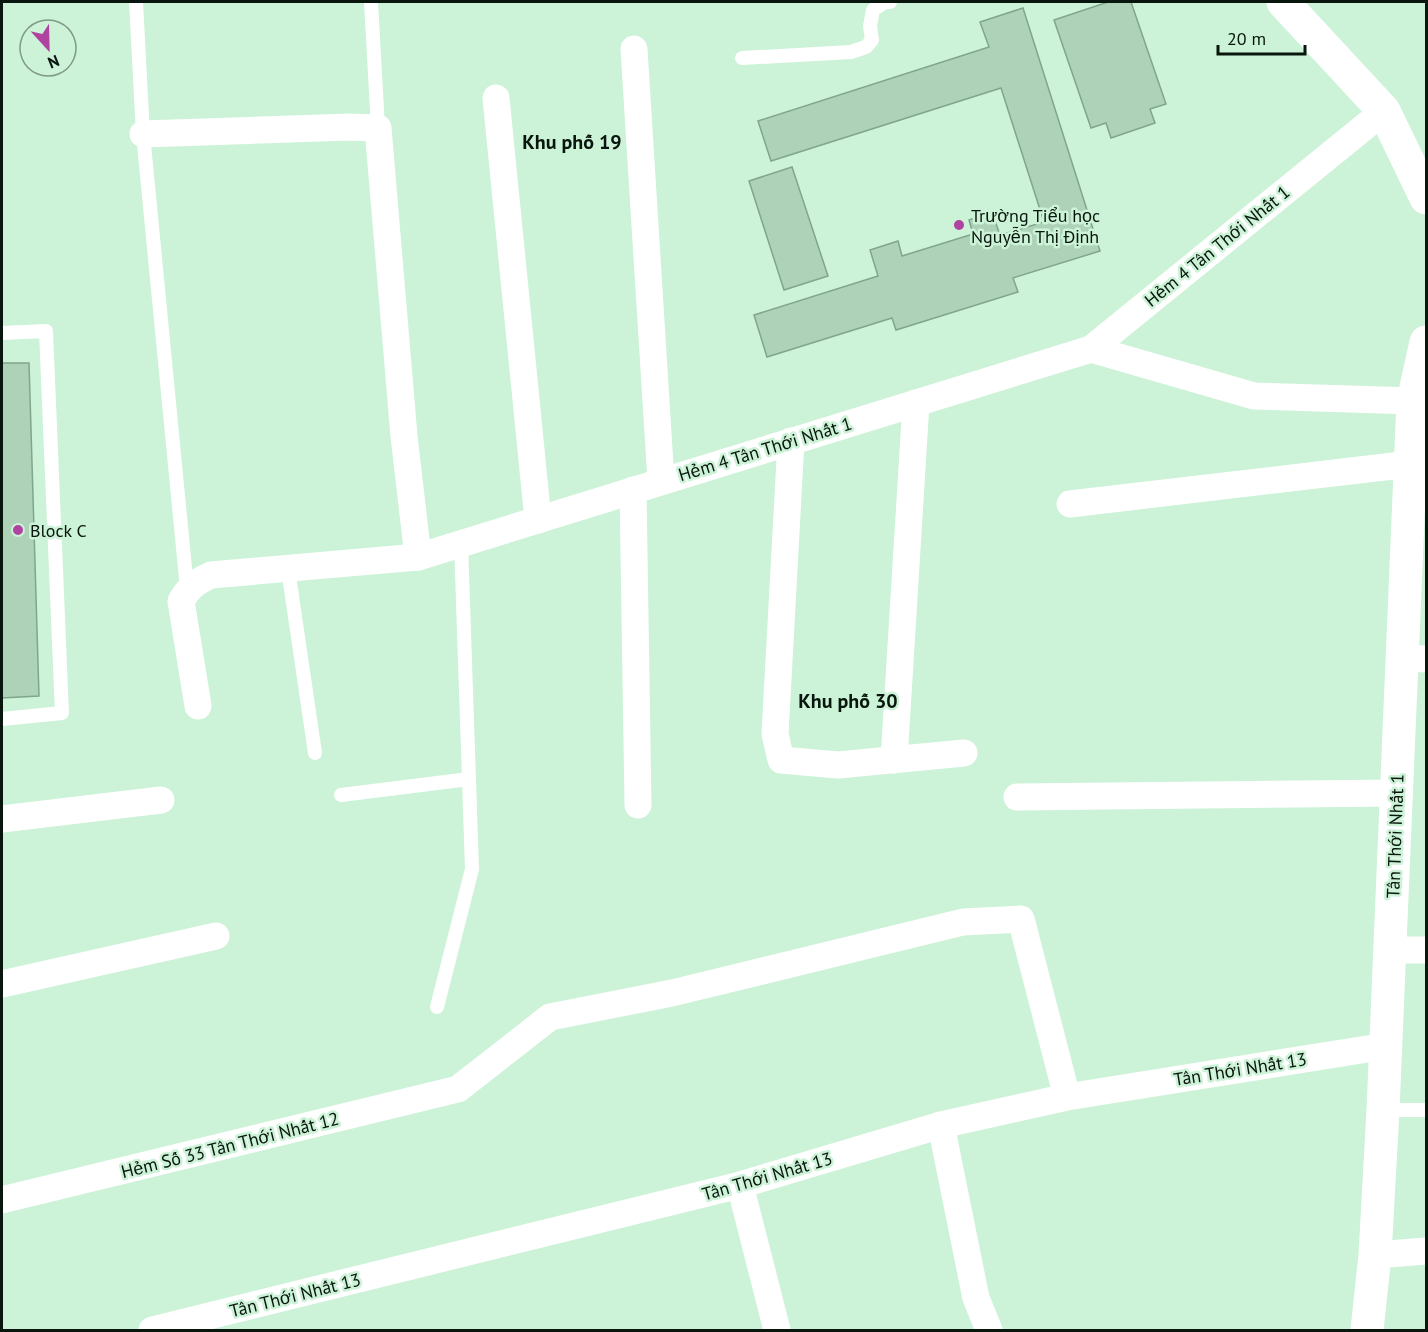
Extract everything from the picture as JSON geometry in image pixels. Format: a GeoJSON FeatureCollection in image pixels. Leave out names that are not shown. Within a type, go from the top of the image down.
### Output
{"type":"FeatureCollection","features":[{"type":"Feature","properties":{"kind":"street"},"geometry":{"type":"LineString","coordinates":[[1288,3],[1384,111],[1426,198]]}},
{"type":"Feature","properties":{"kind":"street"},"geometry":{"type":"LineString","coordinates":[[634,49],[661,482]]}},
{"type":"Feature","properties":{"kind":"street"},"geometry":{"type":"LineString","coordinates":[[496,98],[538,520]]}},
{"type":"Feature","properties":{"kind":"street","name":"Hẻm 4 Tân Thới Nhất 1"},"geometry":{"type":"LineString","coordinates":[[187,589],[193,583],[211,575],[418,557],[1091,349],[1384,111]]}},
{"type":"Feature","properties":{"kind":"street"},"geometry":{"type":"LineString","coordinates":[[143,134],[378,128],[404,436],[418,557]]}},
{"type":"Feature","properties":{"kind":"street","name":"Tân Thới Nhất 1"},"geometry":{"type":"LineString","coordinates":[[1367,1330],[1375,1255],[1383,1110],[1396,793],[1414,659],[1410,464],[1413,401],[1426,342]]}},
{"type":"Feature","properties":{"kind":"street"},"geometry":{"type":"LineString","coordinates":[[1091,349],[1254,396],[1413,401]]}},
{"type":"Feature","properties":{"kind":"street"},"geometry":{"type":"LineString","coordinates":[[894,760],[916,403]]}},
{"type":"Feature","properties":{"kind":"street"},"geometry":{"type":"LineString","coordinates":[[791,441],[775,734],[781,760],[838,765],[964,753]]}},
{"type":"Feature","properties":{"kind":"street"},"geometry":{"type":"LineString","coordinates":[[1070,504],[1410,464]]}},
{"type":"Feature","properties":{"kind":"street"},"geometry":{"type":"LineString","coordinates":[[633,490],[638,805]]}},
{"type":"Feature","properties":{"kind":"street"},"geometry":{"type":"LineString","coordinates":[[187,589],[181,601],[198,706]]}},
{"type":"Feature","properties":{"kind":"street"},"geometry":{"type":"LineString","coordinates":[[1017,797],[1396,793]]}},
{"type":"Feature","properties":{"kind":"street"},"geometry":{"type":"LineString","coordinates":[[2,819],[161,800]]}},
{"type":"Feature","properties":{"kind":"street","name":"Hẻm Số 33 Tân Thới Nhất 12"},"geometry":{"type":"LineString","coordinates":[[2,1200],[458,1089],[550,1017],[672,993],[963,922],[1021,919],[1067,1097]]}},
{"type":"Feature","properties":{"kind":"street"},"geometry":{"type":"LineString","coordinates":[[2,984],[216,936]]}},
{"type":"Feature","properties":{"kind":"street"},"geometry":{"type":"LineString","coordinates":[[1390,950],[1426,950]]}},
{"type":"Feature","properties":{"kind":"street","name":"Tân Thới Nhất 13"},"geometry":{"type":"LineString","coordinates":[[152,1330],[740,1185],[941,1125],[1067,1097],[1386,1046]]}},
{"type":"Feature","properties":{"kind":"street"},"geometry":{"type":"LineString","coordinates":[[941,1125],[976,1298],[989,1330]]}},
{"type":"Feature","properties":{"kind":"street"},"geometry":{"type":"LineString","coordinates":[[740,1185],[777,1330]]}},
{"type":"Feature","properties":{"kind":"street"},"geometry":{"type":"LineString","coordinates":[[1375,1255],[1426,1251]]}},
{"type":"Feature","properties":{"kind":"lane"},"geometry":{"type":"LineString","coordinates":[[136,2],[143,134],[187,589]]}},
{"type":"Feature","properties":{"kind":"lane"},"geometry":{"type":"LineString","coordinates":[[371,2],[378,128]]}},
{"type":"Feature","properties":{"kind":"lane"},"geometry":{"type":"LineString","coordinates":[[742,58],[851,52],[866,47],[872,40],[870,26],[873,10],[885,2],[890,2]]}},
{"type":"Feature","properties":{"kind":"lane"},"geometry":{"type":"LineString","coordinates":[[2,333],[46,331],[62,713],[2,719]]}},
{"type":"Feature","properties":{"kind":"lane"},"geometry":{"type":"LineString","coordinates":[[436,1007],[472,869],[461,543]]}},
{"type":"Feature","properties":{"kind":"lane"},"geometry":{"type":"LineString","coordinates":[[288,569],[315,753]]}},
{"type":"Feature","properties":{"kind":"lane"},"geometry":{"type":"LineString","coordinates":[[341,795],[469,779]]}},
{"type":"Feature","properties":{"kind":"lane"},"geometry":{"type":"LineString","coordinates":[[1383,1110],[1426,1110]]}},
{"type":"Feature","properties":{"kind":"building"},"geometry":{"type":"Polygon","coordinates":[[[1108,2],[1131,2],[1166,104],[1150,109],[1155,123],[1111,138],[1106,123],[1091,128],[1054,20],[1108,2]]]}},
{"type":"Feature","properties":{"kind":"building"},"geometry":{"type":"Polygon","coordinates":[[[1023,8],[1100,251],[1013,278],[1018,292],[896,330],[892,318],[767,357],[754,315],[878,276],[870,250],[898,241],[902,256],[973,234],[969,220],[992,212],[1000,235],[1044,222],[1001,88],[771,161],[758,121],[989,47],[980,22],[1023,8]]]}},
{"type":"Feature","properties":{"kind":"building"},"geometry":{"type":"Polygon","coordinates":[[[792,167],[828,276],[784,290],[749,181],[792,167]]]}},
{"type":"Feature","properties":{"kind":"building","name":"Block C"},"geometry":{"type":"Polygon","coordinates":[[[2,363],[29,363],[39,696],[2,698],[2,363]]]}},
{"type":"Feature","properties":{"kind":"place","name":"Trường Tiểu học Nguyễn Thị Định"},"geometry":{"type":"Point","coordinates":[959,225]}},
{"type":"Feature","properties":{"kind":"place","name":"Block C"},"geometry":{"type":"Point","coordinates":[18,530]}},
{"type":"Feature","properties":{"kind":"district","name":"Khu phố 19"},"geometry":{"type":"Point","coordinates":[572,142]}},
{"type":"Feature","properties":{"kind":"district","name":"Khu phố 30"},"geometry":{"type":"Point","coordinates":[848,701]}}]}
